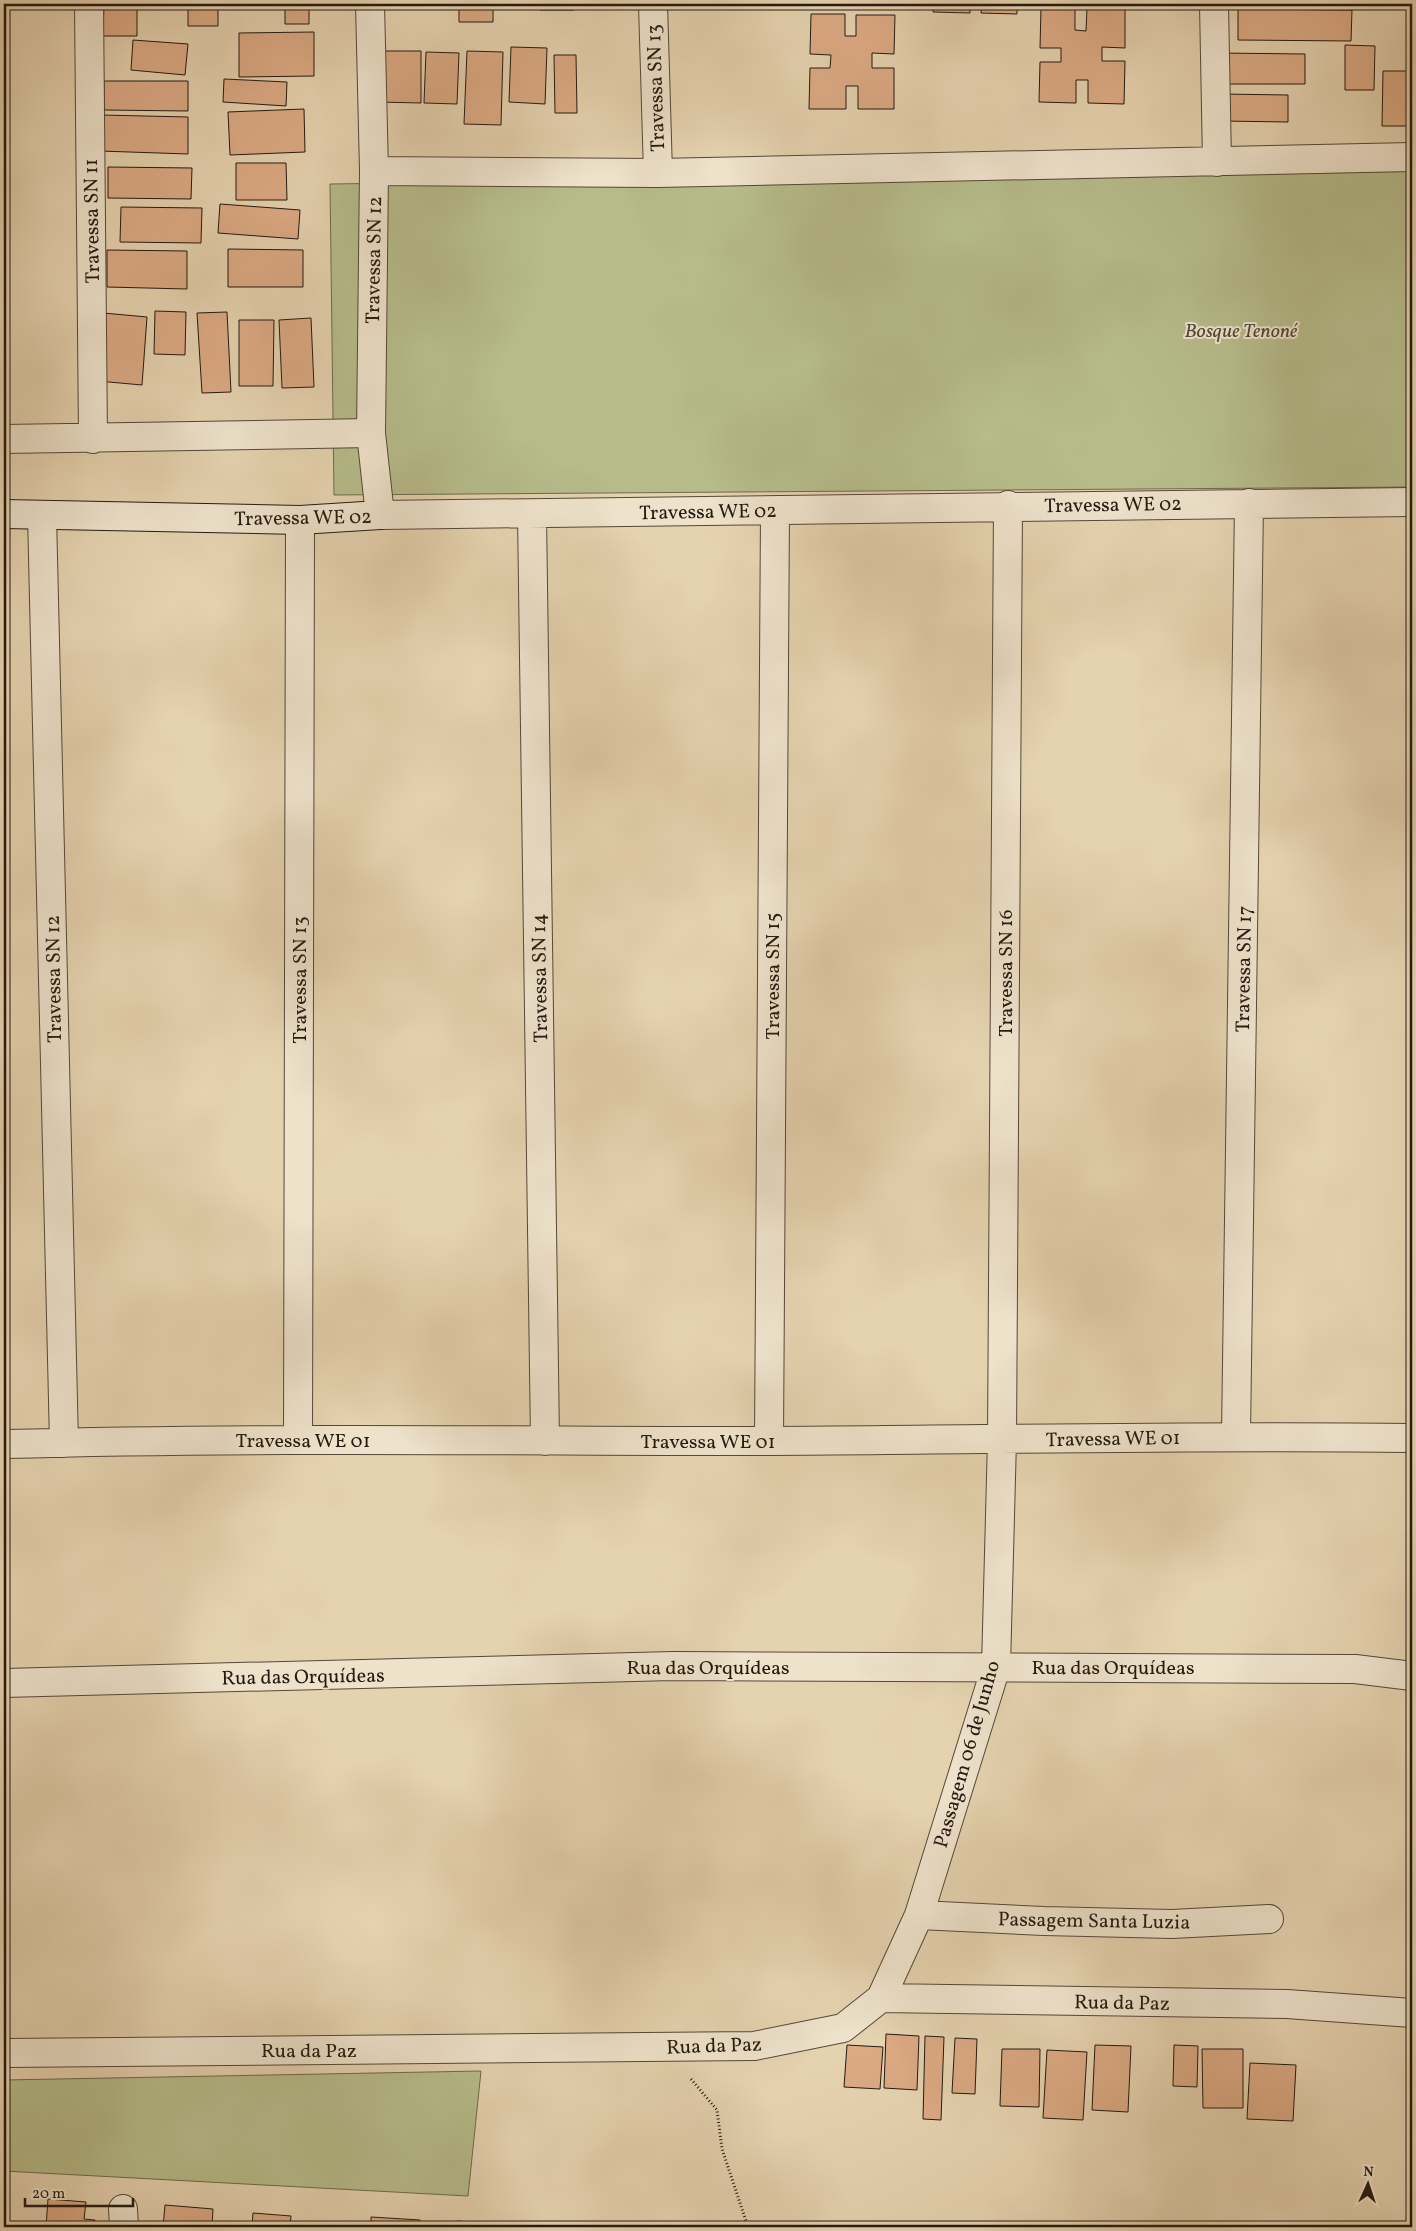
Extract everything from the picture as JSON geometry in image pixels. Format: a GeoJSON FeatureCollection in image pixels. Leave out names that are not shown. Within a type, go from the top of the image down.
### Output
{"type":"FeatureCollection","features":[{"type":"Feature","properties":{"kind":"street","name":"Travessa SN 11"},"geometry":{"type":"LineString","coordinates":[[89,4],[93,439]]}},
{"type":"Feature","properties":{"kind":"street","name":"Travessa SN 12"},"geometry":{"type":"LineString","coordinates":[[370,4],[374,171],[371,433],[380,515]]}},
{"type":"Feature","properties":{"kind":"street","name":"Travessa SN 13"},"geometry":{"type":"LineString","coordinates":[[653,4],[658,173]]}},
{"type":"Feature","properties":{"kind":"street"},"geometry":{"type":"LineString","coordinates":[[1214,4],[1217,162]]}},
{"type":"Feature","properties":{"kind":"street"},"geometry":{"type":"LineString","coordinates":[[374,171],[658,173],[1412,157]]}},
{"type":"Feature","properties":{"kind":"street"},"geometry":{"type":"LineString","coordinates":[[4,439],[371,433]]}},
{"type":"Feature","properties":{"kind":"street","name":"Travessa WE 02"},"geometry":{"type":"LineString","coordinates":[[4,514],[300,520],[380,515],[1412,502]]}},
{"type":"Feature","properties":{"kind":"street","name":"Travessa SN 17"},"geometry":{"type":"LineString","coordinates":[[1236,1436],[1249,503]]}},
{"type":"Feature","properties":{"kind":"street","name":"Travessa SN 16"},"geometry":{"type":"LineString","coordinates":[[1002,1440],[1008,506]]}},
{"type":"Feature","properties":{"kind":"street","name":"Travessa SN 15"},"geometry":{"type":"LineString","coordinates":[[769,1441],[775,511]]}},
{"type":"Feature","properties":{"kind":"street","name":"Travessa SN 14"},"geometry":{"type":"LineString","coordinates":[[532,514],[545,1441]]}},
{"type":"Feature","properties":{"kind":"street","name":"Travessa SN 12"},"geometry":{"type":"LineString","coordinates":[[42,515],[64,1443]]}},
{"type":"Feature","properties":{"kind":"street","name":"Travessa SN 13"},"geometry":{"type":"LineString","coordinates":[[298,1440],[300,520]]}},
{"type":"Feature","properties":{"kind":"street","name":"Travessa WE 01"},"geometry":{"type":"LineString","coordinates":[[4,1444],[298,1440],[1002,1440],[1236,1436],[1412,1438]]}},
{"type":"Feature","properties":{"kind":"street","name":"Passagem 06 de Junho"},"geometry":{"type":"LineString","coordinates":[[882,1998],[919,1915],[996,1667],[1002,1440]]}},
{"type":"Feature","properties":{"kind":"street","name":"Rua das Orquídeas"},"geometry":{"type":"LineString","coordinates":[[4,1683],[673,1666],[1355,1669],[1412,1676]]}},
{"type":"Feature","properties":{"kind":"street","name":"Passagem Santa Luzia"},"geometry":{"type":"LineString","coordinates":[[919,1915],[1044,1921],[1172,1924],[1269,1919]]}},
{"type":"Feature","properties":{"kind":"street","name":"Rua da Paz"},"geometry":{"type":"LineString","coordinates":[[4,2053],[754,2046],[843,2028],[882,1998],[1287,2004],[1412,2013]]}},
{"type":"Feature","properties":{"kind":"path"},"geometry":{"type":"LineString","coordinates":[[665,2048],[717,2110],[722,2149],[748,2227]]}},
{"type":"Feature","properties":{"kind":"green space","name":"Bosque Tenoné"},"geometry":{"type":"Polygon","coordinates":[[[1412,170],[1412,487],[334,495],[330,184],[1412,170]]]}},
{"type":"Feature","properties":{"kind":"green space"},"geometry":{"type":"Polygon","coordinates":[[[481,2071],[468,2196],[4,2171],[4,2080],[481,2071]]]}},
{"type":"Feature","properties":{"kind":"building"},"geometry":{"type":"Polygon","coordinates":[[[104,4],[137,4],[137,36],[103,36],[104,4]]]}},
{"type":"Feature","properties":{"kind":"building"},"geometry":{"type":"Polygon","coordinates":[[[188,4],[218,4],[218,26],[188,26],[188,4]]]}},
{"type":"Feature","properties":{"kind":"building"},"geometry":{"type":"Polygon","coordinates":[[[285,4],[309,4],[309,24],[285,24],[285,4]]]}},
{"type":"Feature","properties":{"kind":"building"},"geometry":{"type":"Polygon","coordinates":[[[459,4],[493,4],[493,22],[459,22],[459,4]]]}},
{"type":"Feature","properties":{"kind":"building"},"geometry":{"type":"Polygon","coordinates":[[[540,4],[575,4],[574,10],[540,10],[540,4]]]}},
{"type":"Feature","properties":{"kind":"building"},"geometry":{"type":"Polygon","coordinates":[[[933,4],[970,4],[970,13],[933,12],[933,4]]]}},
{"type":"Feature","properties":{"kind":"building"},"geometry":{"type":"Polygon","coordinates":[[[982,4],[1017,4],[1017,14],[981,13],[982,4]]]}},
{"type":"Feature","properties":{"kind":"building"},"geometry":{"type":"Polygon","coordinates":[[[1041,8],[1075,8],[1075,30],[1086,31],[1087,8],[1125,9],[1125,48],[1102,47],[1102,61],[1125,61],[1124,104],[1088,103],[1088,80],[1076,80],[1076,103],[1039,102],[1040,62],[1061,62],[1061,48],[1040,48],[1041,8]]]}},
{"type":"Feature","properties":{"kind":"building"},"geometry":{"type":"Polygon","coordinates":[[[1238,9],[1352,10],[1351,41],[1238,40],[1238,9]]]}},
{"type":"Feature","properties":{"kind":"building"},"geometry":{"type":"Polygon","coordinates":[[[811,14],[845,14],[845,36],[856,36],[856,15],[895,15],[894,54],[872,53],[872,68],[894,68],[894,109],[858,109],[858,86],[846,86],[846,109],[809,109],[810,68],[830,68],[831,55],[810,54],[811,14]]]}},
{"type":"Feature","properties":{"kind":"building"},"geometry":{"type":"Polygon","coordinates":[[[314,32],[314,76],[239,77],[239,33],[314,32]]]}},
{"type":"Feature","properties":{"kind":"building"},"geometry":{"type":"Polygon","coordinates":[[[133,40],[188,44],[185,75],[131,70],[133,40]]]}},
{"type":"Feature","properties":{"kind":"building"},"geometry":{"type":"Polygon","coordinates":[[[1345,45],[1375,46],[1374,90],[1345,90],[1345,45]]]}},
{"type":"Feature","properties":{"kind":"building"},"geometry":{"type":"Polygon","coordinates":[[[511,47],[547,48],[545,104],[509,102],[511,47]]]}},
{"type":"Feature","properties":{"kind":"building"},"geometry":{"type":"Polygon","coordinates":[[[379,51],[421,51],[421,103],[378,102],[379,51]]]}},
{"type":"Feature","properties":{"kind":"building"},"geometry":{"type":"Polygon","coordinates":[[[467,51],[503,52],[501,125],[464,124],[467,51]]]}},
{"type":"Feature","properties":{"kind":"building"},"geometry":{"type":"Polygon","coordinates":[[[426,52],[459,53],[457,104],[424,103],[426,52]]]}},
{"type":"Feature","properties":{"kind":"building"},"geometry":{"type":"Polygon","coordinates":[[[1220,53],[1305,54],[1305,84],[1220,84],[1220,53]]]}},
{"type":"Feature","properties":{"kind":"building"},"geometry":{"type":"Polygon","coordinates":[[[554,55],[576,55],[577,113],[555,113],[554,55]]]}},
{"type":"Feature","properties":{"kind":"building"},"geometry":{"type":"Polygon","coordinates":[[[1383,71],[1412,71],[1412,126],[1382,126],[1383,71]]]}},
{"type":"Feature","properties":{"kind":"building"},"geometry":{"type":"Polygon","coordinates":[[[224,79],[287,82],[286,106],[223,102],[224,79]]]}},
{"type":"Feature","properties":{"kind":"building"},"geometry":{"type":"Polygon","coordinates":[[[104,81],[188,81],[188,111],[104,110],[104,81]]]}},
{"type":"Feature","properties":{"kind":"building"},"geometry":{"type":"Polygon","coordinates":[[[1222,94],[1288,95],[1288,122],[1222,121],[1222,94]]]}},
{"type":"Feature","properties":{"kind":"building"},"geometry":{"type":"Polygon","coordinates":[[[304,109],[305,152],[230,155],[228,112],[304,109]]]}},
{"type":"Feature","properties":{"kind":"building"},"geometry":{"type":"Polygon","coordinates":[[[101,115],[188,117],[188,154],[100,151],[101,115]]]}},
{"type":"Feature","properties":{"kind":"building"},"geometry":{"type":"Polygon","coordinates":[[[236,163],[286,163],[287,200],[236,200],[236,163]]]}},
{"type":"Feature","properties":{"kind":"building"},"geometry":{"type":"Polygon","coordinates":[[[108,167],[192,168],[191,199],[108,198],[108,167]]]}},
{"type":"Feature","properties":{"kind":"building"},"geometry":{"type":"Polygon","coordinates":[[[220,204],[300,210],[298,239],[218,233],[220,204]]]}},
{"type":"Feature","properties":{"kind":"building"},"geometry":{"type":"Polygon","coordinates":[[[121,207],[202,208],[201,243],[120,242],[121,207]]]}},
{"type":"Feature","properties":{"kind":"building"},"geometry":{"type":"Polygon","coordinates":[[[228,249],[303,250],[303,287],[228,287],[228,249]]]}},
{"type":"Feature","properties":{"kind":"building"},"geometry":{"type":"Polygon","coordinates":[[[107,250],[187,251],[187,289],[107,287],[107,250]]]}},
{"type":"Feature","properties":{"kind":"building"},"geometry":{"type":"Polygon","coordinates":[[[155,311],[186,312],[185,355],[154,354],[155,311]]]}},
{"type":"Feature","properties":{"kind":"building"},"geometry":{"type":"Polygon","coordinates":[[[227,312],[231,392],[202,393],[197,313],[227,312]]]}},
{"type":"Feature","properties":{"kind":"building"},"geometry":{"type":"Polygon","coordinates":[[[103,313],[147,317],[142,385],[98,381],[103,313]]]}},
{"type":"Feature","properties":{"kind":"building"},"geometry":{"type":"Polygon","coordinates":[[[311,318],[314,387],[282,388],[279,320],[311,318]]]}},
{"type":"Feature","properties":{"kind":"building"},"geometry":{"type":"Polygon","coordinates":[[[239,320],[274,320],[273,386],[239,386],[239,320]]]}},
{"type":"Feature","properties":{"kind":"building"},"geometry":{"type":"Polygon","coordinates":[[[886,2034],[919,2036],[917,2090],[884,2088],[886,2034]]]}},
{"type":"Feature","properties":{"kind":"building"},"geometry":{"type":"Polygon","coordinates":[[[925,2036],[944,2037],[941,2120],[923,2119],[925,2036]]]}},
{"type":"Feature","properties":{"kind":"building"},"geometry":{"type":"Polygon","coordinates":[[[955,2038],[977,2039],[975,2094],[952,2093],[955,2038]]]}},
{"type":"Feature","properties":{"kind":"building"},"geometry":{"type":"Polygon","coordinates":[[[847,2045],[883,2047],[880,2089],[844,2087],[847,2045]]]}},
{"type":"Feature","properties":{"kind":"building"},"geometry":{"type":"Polygon","coordinates":[[[1095,2045],[1131,2046],[1128,2112],[1092,2110],[1095,2045]]]}},
{"type":"Feature","properties":{"kind":"building"},"geometry":{"type":"Polygon","coordinates":[[[1174,2045],[1198,2046],[1197,2087],[1173,2086],[1174,2045]]]}},
{"type":"Feature","properties":{"kind":"building"},"geometry":{"type":"Polygon","coordinates":[[[1002,2049],[1040,2049],[1039,2107],[1000,2106],[1002,2049]]]}},
{"type":"Feature","properties":{"kind":"building"},"geometry":{"type":"Polygon","coordinates":[[[1202,2049],[1243,2049],[1243,2108],[1203,2108],[1202,2049]]]}},
{"type":"Feature","properties":{"kind":"building"},"geometry":{"type":"Polygon","coordinates":[[[1047,2050],[1087,2052],[1083,2120],[1043,2118],[1047,2050]]]}},
{"type":"Feature","properties":{"kind":"building"},"geometry":{"type":"Polygon","coordinates":[[[1250,2063],[1296,2065],[1293,2121],[1247,2119],[1250,2063]]]}},
{"type":"Feature","properties":{"kind":"building"},"geometry":{"type":"Polygon","coordinates":[[[48,2199],[86,2202],[84,2219],[95,2220],[94,2227],[46,2227],[48,2199]]]}},
{"type":"Feature","properties":{"kind":"building"},"geometry":{"type":"Polygon","coordinates":[[[165,2205],[213,2209],[212,2227],[163,2227],[165,2205]]]}},
{"type":"Feature","properties":{"kind":"building"},"geometry":{"type":"Polygon","coordinates":[[[253,2213],[291,2216],[290,2227],[252,2227],[253,2213]]]}},
{"type":"Feature","properties":{"kind":"building"},"geometry":{"type":"Polygon","coordinates":[[[371,2217],[420,2220],[419,2227],[371,2227],[371,2217]]]}},
{"type":"Feature","properties":{"kind":"building"},"geometry":{"type":"Polygon","coordinates":[[[457,2221],[495,2224],[494,2227],[457,2227],[457,2221]]]}}]}
